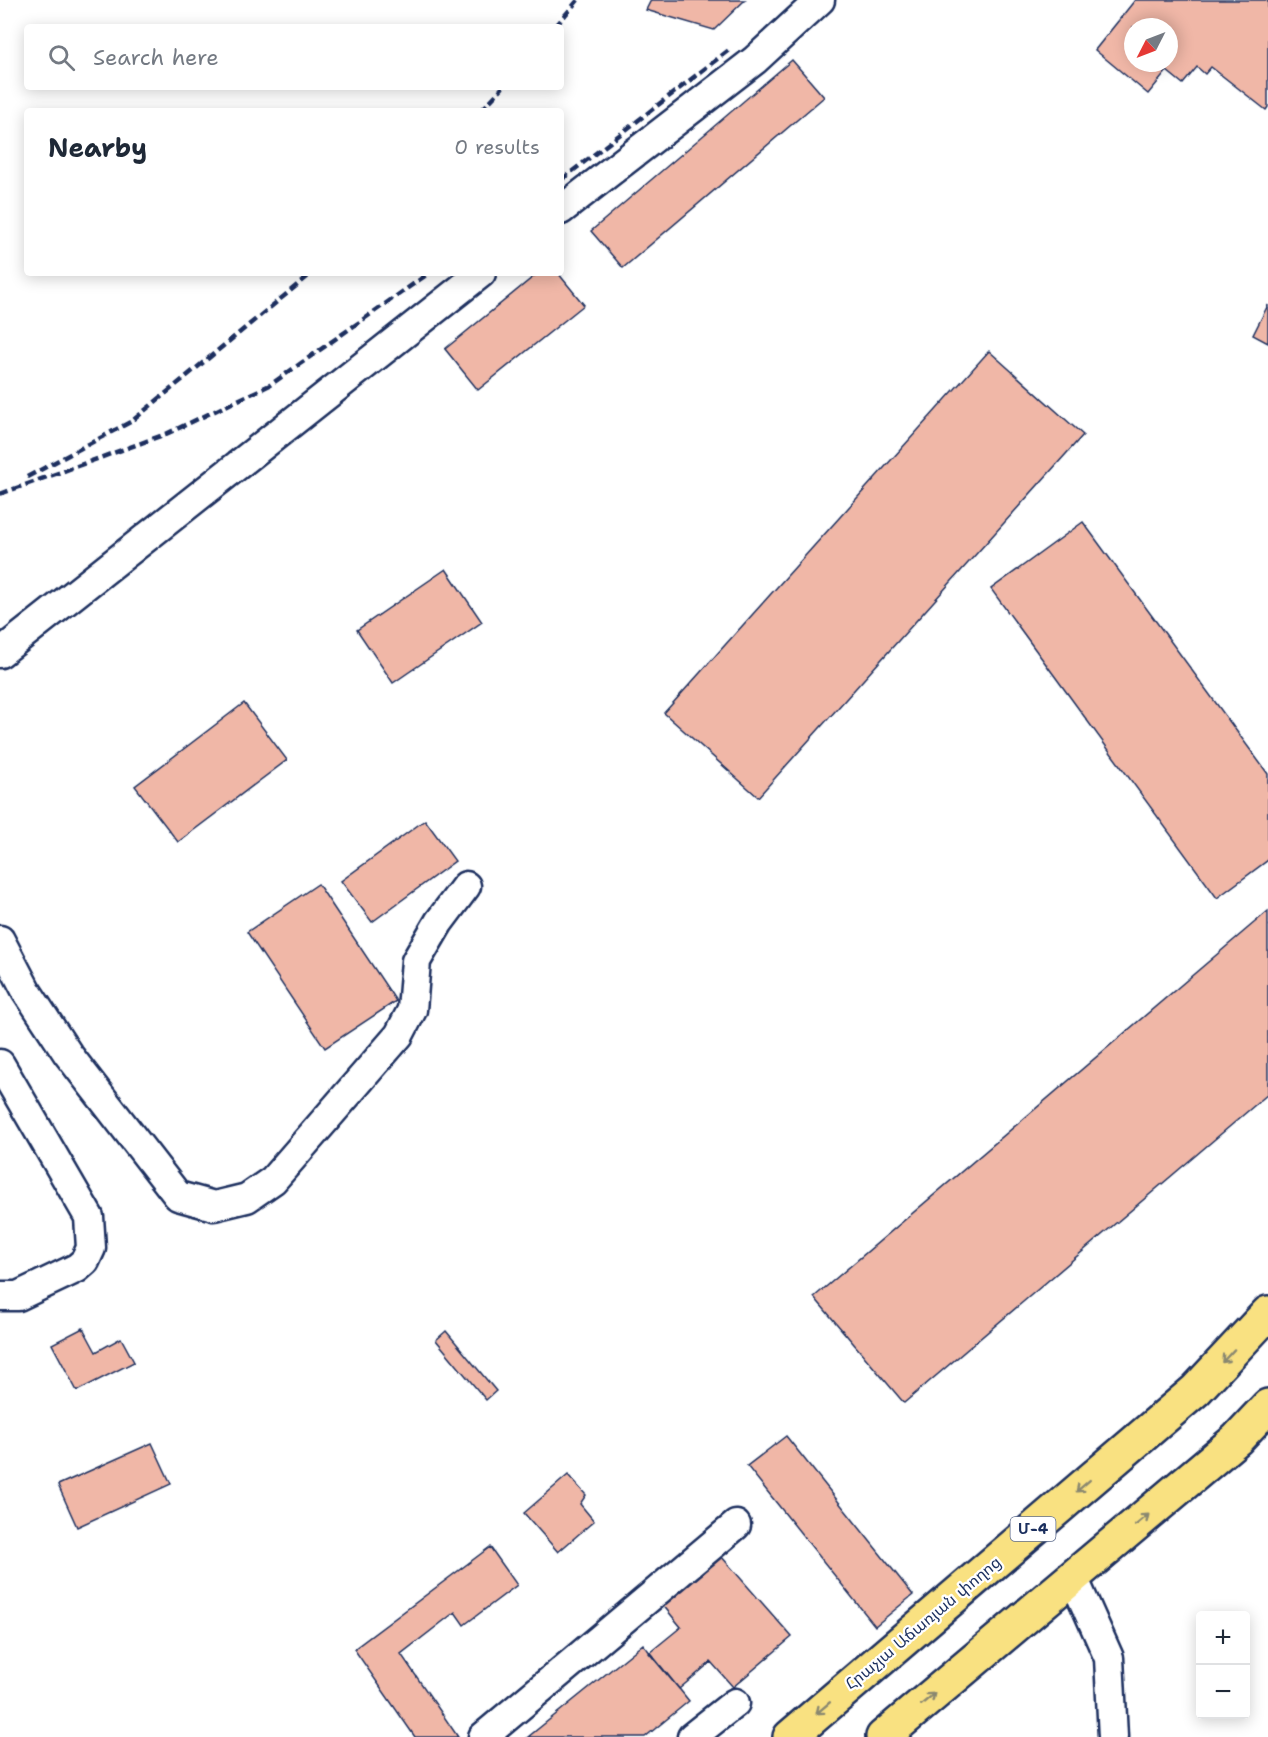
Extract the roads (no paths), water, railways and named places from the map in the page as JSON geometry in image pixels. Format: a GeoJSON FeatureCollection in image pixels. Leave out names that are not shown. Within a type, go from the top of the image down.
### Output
{"type":"FeatureCollection","features":[{"type":"Feature","properties":{"kind":"highway","name":"Հրաչյա Աճառյան փողոց"},"geometry":{"type":"LineString","coordinates":[[790,1737],[1196,1390],[1268,1313]]}},
{"type":"Feature","properties":{"kind":"highway"},"geometry":{"type":"LineString","coordinates":[[884,1737],[1238,1439],[1268,1407]]}},
{"type":"Feature","properties":{"kind":"lane"},"geometry":{"type":"LineString","coordinates":[[564,208],[755,60],[820,0]]}},
{"type":"Feature","properties":{"kind":"lane"},"geometry":{"type":"LineString","coordinates":[[0,653],[477,276]]}},
{"type":"Feature","properties":{"kind":"lane"},"geometry":{"type":"LineString","coordinates":[[0,940],[26,990],[68,1054],[178,1196],[214,1206],[247,1198],[273,1180],[399,1035],[412,1010],[416,961],[439,922],[466,885]]}},
{"type":"Feature","properties":{"kind":"lane"},"geometry":{"type":"LineString","coordinates":[[0,1064],[89,1217],[91,1248],[85,1261],[77,1268],[18,1296],[0,1296]]}},
{"type":"Feature","properties":{"kind":"lane"},"geometry":{"type":"LineString","coordinates":[[483,1737],[736,1525]]}},
{"type":"Feature","properties":{"kind":"lane"},"geometry":{"type":"LineString","coordinates":[[1073,1577],[1109,1658],[1113,1737]]}},
{"type":"Feature","properties":{"kind":"lane"},"geometry":{"type":"LineString","coordinates":[[692,1737],[735,1703]]}},
{"type":"Feature","properties":{"kind":"railway"},"geometry":{"type":"LineString","coordinates":[[558,24],[578,0]]}},
{"type":"Feature","properties":{"kind":"railway"},"geometry":{"type":"LineString","coordinates":[[564,178],[729,50]]}},
{"type":"Feature","properties":{"kind":"railway"},"geometry":{"type":"LineString","coordinates":[[484,108],[500,90]]}},
{"type":"Feature","properties":{"kind":"railway"},"geometry":{"type":"LineString","coordinates":[[27,477],[132,421],[308,276]]}},
{"type":"Feature","properties":{"kind":"railway"},"geometry":{"type":"LineString","coordinates":[[0,494],[166,434],[270,385],[425,276]]}}]}
